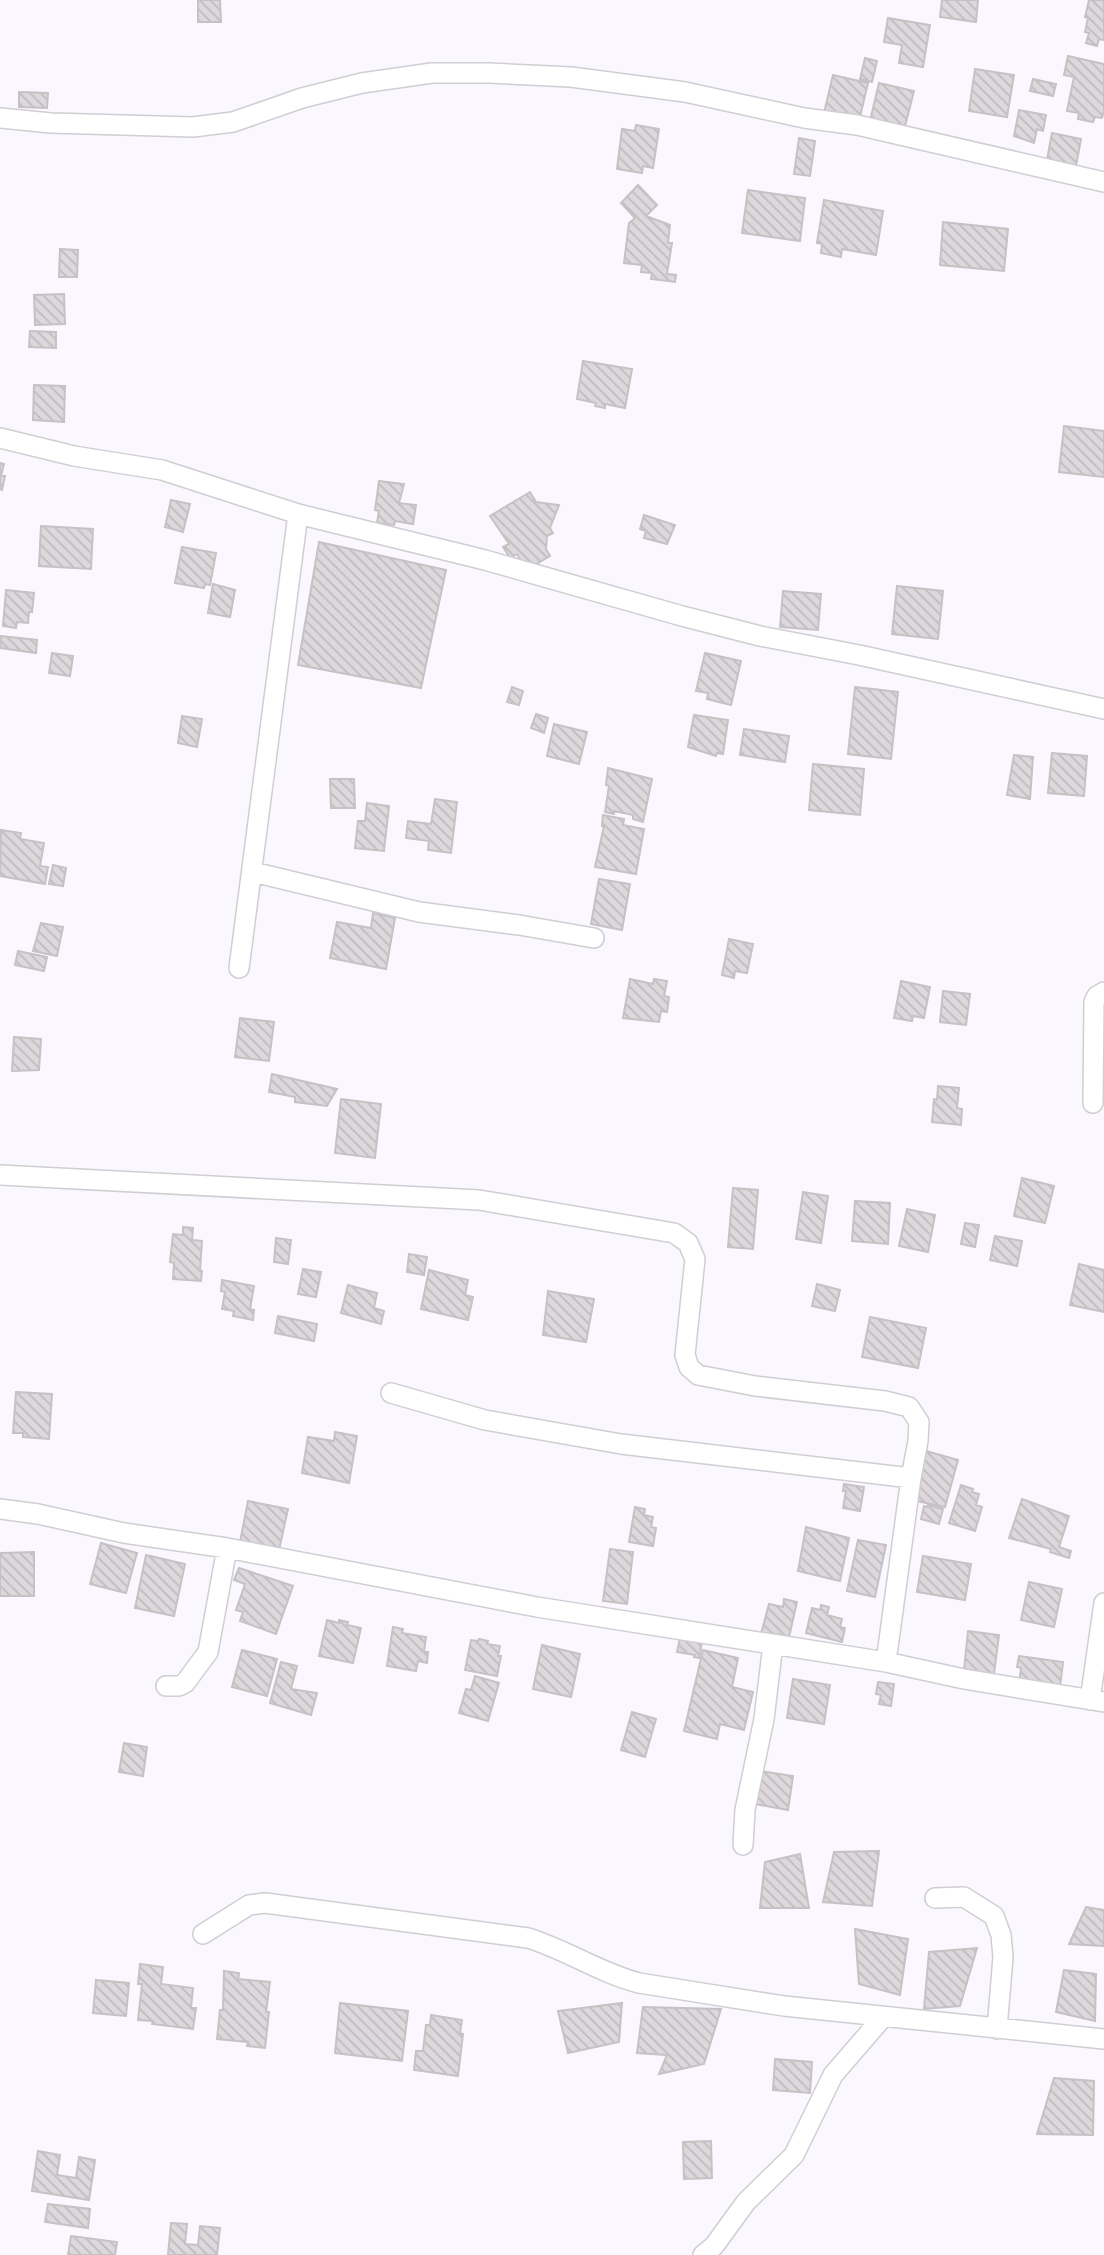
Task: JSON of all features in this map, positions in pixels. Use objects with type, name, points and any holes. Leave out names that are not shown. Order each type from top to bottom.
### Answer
[{"type":"street","points":[[0,118],[51,123],[193,127],[233,122],[302,98],[362,83],[432,73],[571,77],[685,92],[804,118],[857,125],[1104,182]]},
{"type":"street","points":[[0,438],[74,456],[162,470],[298,514],[485,560],[682,617],[1104,709]]},
{"type":"street","points":[[239,968],[298,514]]},
{"type":"street","points":[[253,872],[419,912],[594,938]]},
{"type":"street","points":[[1093,1103],[1094,1002],[1097,996],[1104,992]]},
{"type":"street","points":[[0,1175],[479,1200],[674,1233],[688,1242],[695,1259],[685,1355],[689,1367],[698,1374],[755,1386],[885,1401],[909,1407],[919,1422],[886,1662]]},
{"type":"street","points":[[391,1393],[485,1420],[621,1444],[911,1478]]},
{"type":"street","points":[[0,1509],[38,1514],[124,1534],[227,1549],[537,1607],[886,1662],[964,1679],[1097,1701],[1104,1603]]},
{"type":"street","points":[[166,1686],[185,1683],[208,1652],[227,1549]]},
{"type":"street","points":[[743,1845],[745,1810],[764,1719],[773,1644]]},
{"type":"street","points":[[935,1898],[964,1897],[994,1916],[1001,1935],[1003,1957],[997,2029]]},
{"type":"street","points":[[203,1934],[249,1905],[278,1905],[528,1938],[569,1952],[620,1978],[639,1983],[784,2006],[1104,2039]]},
{"type":"street","points":[[703,2255],[714,2246],[746,2202],[794,2155],[833,2075],[883,2017]]},
{"type":"building","points":[[198,0],[220,0],[221,22],[198,22]]},
{"type":"building","points":[[942,0],[978,0],[976,22],[940,17]]},
{"type":"building","points":[[1089,0],[1104,0],[1104,40],[1099,39],[1097,46],[1086,43],[1089,33],[1085,32],[1088,18],[1085,17]]},
{"type":"building","points":[[888,18],[930,25],[923,67],[899,63],[902,45],[884,42]]},
{"type":"building","points":[[1068,56],[1104,64],[1102,118],[1095,117],[1093,122],[1078,119],[1079,113],[1067,111],[1074,77],[1064,75]]},
{"type":"building","points":[[865,58],[877,61],[872,82],[860,79]]},
{"type":"building","points":[[975,69],[1014,75],[1007,117],[969,111]]},
{"type":"building","points":[[833,75],[868,83],[859,121],[824,113]]},
{"type":"building","points":[[1033,79],[1056,84],[1053,96],[1030,91]]},
{"type":"building","points":[[879,83],[914,91],[904,130],[870,121]]},
{"type":"building","points":[[19,92],[48,93],[47,108],[19,107]]},
{"type":"building","points":[[1019,110],[1046,115],[1043,131],[1037,129],[1034,143],[1014,136]]},
{"type":"building","points":[[636,125],[659,129],[653,168],[643,166],[642,173],[617,169],[622,129],[635,131]]},
{"type":"building","points":[[1052,133],[1081,139],[1075,171],[1046,165]]},
{"type":"building","points":[[799,138],[815,141],[810,176],[794,174]]},
{"type":"building","points":[[638,185],[657,205],[646,216],[670,225],[668,243],[672,243],[667,274],[676,275],[675,282],[651,279],[652,273],[641,272],[642,265],[624,263],[629,223],[635,218],[621,203]]},
{"type":"building","points":[[748,190],[805,198],[800,241],[742,233]]},
{"type":"building","points":[[824,200],[883,211],[876,255],[842,249],[841,257],[821,253],[822,244],[817,243]]},
{"type":"building","points":[[943,222],[1008,229],[1004,271],[940,265]]},
{"type":"building","points":[[60,249],[78,250],[77,277],[59,277]]},
{"type":"building","points":[[64,294],[65,324],[35,325],[34,295]]},
{"type":"building","points":[[30,331],[56,332],[56,348],[29,347]]},
{"type":"building","points":[[583,361],[632,369],[625,408],[605,404],[605,408],[577,399]]},
{"type":"building","points":[[34,385],[65,386],[64,422],[33,420]]},
{"type":"building","points":[[1064,426],[1104,431],[1104,477],[1059,472]]},
{"type":"building","points":[[0,463],[4,464],[1,476],[5,476],[2,490],[0,489]]},
{"type":"building","points":[[379,481],[404,484],[399,503],[416,505],[413,524],[395,521],[394,525],[377,523],[379,511],[375,510]]},
{"type":"building","points":[[530,492],[536,502],[559,505],[550,528],[553,533],[547,536],[546,549],[550,556],[526,570],[517,554],[510,558],[503,547],[509,544],[490,516]]},
{"type":"building","points":[[171,500],[190,504],[183,532],[165,527]]},
{"type":"building","points":[[644,515],[675,525],[667,544],[644,538],[646,531],[640,529]]},
{"type":"building","points":[[41,526],[93,529],[91,569],[39,566]]},
{"type":"building","points":[[319,542],[446,570],[421,688],[298,665]]},
{"type":"building","points":[[182,547],[216,553],[210,585],[205,584],[204,588],[175,583]]},
{"type":"building","points":[[213,584],[235,590],[230,617],[208,613]]},
{"type":"building","points":[[897,586],[943,591],[938,639],[892,634]]},
{"type":"building","points":[[6,590],[34,593],[28,623],[17,622],[16,628],[3,626]]},
{"type":"building","points":[[783,591],[821,594],[818,630],[780,627]]},
{"type":"building","points":[[1,636],[37,640],[36,653],[0,648]]},
{"type":"building","points":[[52,653],[73,656],[70,676],[49,673]]},
{"type":"building","points":[[705,653],[741,661],[731,705],[707,699],[708,693],[696,691]]},
{"type":"building","points":[[512,687],[523,691],[519,705],[507,702]]},
{"type":"building","points":[[855,687],[898,692],[891,759],[848,754]]},
{"type":"building","points":[[536,714],[548,718],[544,733],[531,728]]},
{"type":"building","points":[[694,715],[728,720],[723,754],[717,753],[716,756],[688,747]]},
{"type":"building","points":[[182,716],[202,719],[197,747],[178,743]]},
{"type":"building","points":[[554,724],[587,732],[579,764],[547,756]]},
{"type":"building","points":[[744,729],[789,736],[785,762],[740,755]]},
{"type":"building","points":[[1052,753],[1087,756],[1084,796],[1048,793]]},
{"type":"building","points":[[1014,755],[1033,757],[1030,799],[1007,795]]},
{"type":"building","points":[[813,764],[864,769],[860,815],[809,810]]},
{"type":"building","points":[[608,768],[652,779],[643,822],[633,819],[633,815],[605,812],[609,786],[606,785]]},
{"type":"building","points":[[330,779],[354,779],[355,808],[331,808]]},
{"type":"building","points":[[435,799],[457,802],[451,853],[428,850],[429,841],[406,838],[408,821],[431,824]]},
{"type":"building","points":[[367,803],[389,806],[384,851],[355,848],[358,821],[365,821]]},
{"type":"building","points":[[603,815],[624,819],[623,825],[644,829],[636,874],[595,867],[604,826]]},
{"type":"building","points":[[1,830],[21,833],[20,839],[44,843],[40,866],[48,867],[45,884],[0,876]]},
{"type":"building","points":[[53,865],[66,868],[63,886],[49,884]]},
{"type":"building","points":[[599,879],[630,884],[622,930],[591,924]]},
{"type":"building","points":[[373,913],[395,918],[386,969],[330,958],[337,922],[371,928]]},
{"type":"building","points":[[41,923],[63,927],[57,956],[33,951]]},
{"type":"building","points":[[729,939],[753,944],[747,973],[735,971],[734,978],[722,975]]},
{"type":"building","points":[[18,951],[47,957],[44,971],[15,965]]},
{"type":"building","points":[[630,979],[653,984],[654,979],[667,981],[664,996],[669,997],[667,1012],[661,1011],[659,1022],[623,1018]]},
{"type":"building","points":[[901,981],[930,987],[924,1018],[913,1016],[912,1021],[894,1018]]},
{"type":"building","points":[[943,991],[970,994],[966,1025],[940,1022]]},
{"type":"building","points":[[240,1018],[274,1022],[269,1061],[235,1057]]},
{"type":"building","points":[[14,1037],[41,1039],[39,1070],[12,1071]]},
{"type":"building","points":[[272,1074],[337,1089],[327,1106],[295,1102],[295,1097],[269,1092]]},
{"type":"building","points":[[938,1086],[959,1088],[957,1108],[962,1109],[961,1125],[932,1122]]},
{"type":"building","points":[[341,1099],[381,1104],[375,1158],[335,1153]]},
{"type":"building","points":[[1022,1178],[1054,1186],[1045,1223],[1014,1216]]},
{"type":"building","points":[[733,1188],[758,1190],[753,1249],[728,1247]]},
{"type":"building","points":[[803,1192],[828,1196],[821,1243],[796,1239]]},
{"type":"building","points":[[855,1201],[890,1203],[888,1244],[852,1241]]},
{"type":"building","points":[[907,1209],[935,1215],[928,1252],[899,1246]]},
{"type":"building","points":[[965,1223],[979,1225],[975,1247],[961,1244]]},
{"type":"building","points":[[183,1227],[193,1228],[192,1240],[202,1241],[201,1281],[173,1279],[174,1263],[170,1262],[173,1234],[183,1235]]},
{"type":"building","points":[[995,1236],[1022,1241],[1017,1266],[990,1260]]},
{"type":"building","points":[[276,1238],[291,1240],[288,1264],[274,1262]]},
{"type":"building","points":[[409,1254],[427,1257],[424,1275],[407,1272]]},
{"type":"building","points":[[1079,1264],[1104,1270],[1104,1312],[1070,1305]]},
{"type":"building","points":[[303,1269],[321,1272],[316,1297],[298,1294]]},
{"type":"building","points":[[429,1270],[468,1280],[465,1295],[473,1297],[468,1320],[421,1309]]},
{"type":"building","points":[[222,1280],[254,1286],[250,1309],[254,1310],[253,1320],[233,1316],[234,1311],[222,1309],[225,1292],[221,1291]]},
{"type":"building","points":[[817,1284],[840,1290],[835,1311],[812,1306]]},
{"type":"building","points":[[348,1285],[377,1293],[374,1308],[384,1311],[381,1324],[341,1313]]},
{"type":"building","points":[[548,1291],[594,1299],[586,1342],[543,1335]]},
{"type":"building","points":[[278,1316],[317,1324],[314,1341],[275,1333]]},
{"type":"building","points":[[870,1317],[926,1328],[918,1368],[862,1357]]},
{"type":"building","points":[[16,1392],[52,1394],[49,1439],[23,1437],[23,1433],[13,1433]]},
{"type":"building","points":[[335,1432],[357,1436],[349,1483],[302,1473],[308,1437],[334,1441]]},
{"type":"building","points":[[926,1451],[958,1460],[945,1507],[912,1500]]},
{"type":"building","points":[[844,1484],[864,1487],[860,1511],[843,1508],[846,1491],[843,1491]]},
{"type":"building","points":[[961,1485],[979,1494],[976,1505],[982,1507],[975,1531],[949,1523]]},
{"type":"building","points":[[1022,1499],[1069,1516],[1059,1547],[1071,1551],[1069,1558],[1050,1552],[1051,1549],[1009,1538]]},
{"type":"building","points":[[248,1501],[288,1509],[279,1550],[240,1542]]},
{"type":"building","points":[[924,1506],[943,1509],[939,1524],[921,1519]]},
{"type":"building","points":[[635,1507],[645,1509],[644,1515],[653,1517],[651,1527],[656,1528],[653,1546],[629,1542]]},
{"type":"building","points":[[806,1527],[849,1538],[840,1581],[798,1571]]},
{"type":"building","points":[[858,1540],[886,1545],[875,1597],[847,1591]]},
{"type":"building","points":[[101,1543],[137,1553],[126,1593],[90,1584]]},
{"type":"building","points":[[610,1549],[633,1552],[627,1604],[603,1601]]},
{"type":"building","points":[[34,1552],[34,1596],[0,1596],[0,1553]]},
{"type":"building","points":[[146,1555],[185,1564],[174,1616],[135,1608]]},
{"type":"building","points":[[923,1556],[971,1564],[965,1600],[917,1592]]},
{"type":"building","points":[[239,1568],[293,1586],[276,1634],[240,1621],[243,1612],[236,1610],[245,1584],[234,1580]]},
{"type":"building","points":[[1029,1582],[1062,1589],[1054,1627],[1021,1620]]},
{"type":"building","points":[[784,1599],[797,1602],[789,1637],[778,1634],[777,1638],[761,1634],[769,1604],[783,1607]]},
{"type":"building","points":[[821,1605],[829,1607],[827,1615],[842,1619],[840,1627],[845,1628],[842,1642],[806,1633],[812,1608],[820,1610]]},
{"type":"building","points":[[327,1620],[348,1622],[347,1625],[361,1628],[353,1663],[319,1656]]},
{"type":"building","points":[[393,1627],[403,1629],[402,1633],[426,1637],[424,1652],[428,1652],[427,1663],[418,1661],[416,1671],[387,1666]]},
{"type":"building","points":[[968,1631],[999,1635],[994,1674],[964,1670]]},
{"type":"building","points":[[680,1638],[702,1642],[699,1658],[677,1652]]},
{"type":"building","points":[[471,1640],[488,1641],[487,1644],[500,1646],[497,1676],[465,1670]]},
{"type":"building","points":[[542,1645],[580,1654],[571,1697],[533,1689]]},
{"type":"building","points":[[242,1650],[277,1659],[267,1696],[232,1687]]},
{"type":"building","points":[[703,1650],[738,1658],[732,1687],[753,1692],[744,1730],[720,1724],[717,1739],[684,1731]]},
{"type":"building","points":[[1019,1656],[1063,1662],[1060,1687],[1019,1685]]},
{"type":"building","points":[[281,1662],[297,1666],[291,1689],[317,1693],[311,1715],[270,1703]]},
{"type":"building","points":[[475,1676],[499,1683],[488,1721],[459,1713],[466,1689],[471,1690]]},
{"type":"building","points":[[793,1679],[830,1685],[824,1724],[787,1718]]},
{"type":"building","points":[[878,1682],[894,1684],[891,1706],[879,1704],[881,1695],[876,1694]]},
{"type":"building","points":[[632,1712],[656,1719],[645,1757],[621,1750]]},
{"type":"building","points":[[124,1743],[147,1747],[143,1776],[119,1772]]},
{"type":"building","points":[[760,1771],[793,1776],[788,1810],[755,1804]]},
{"type":"building","points":[[879,1851],[872,1906],[823,1902],[834,1852]]},
{"type":"building","points":[[800,1854],[809,1908],[760,1908],[765,1862]]},
{"type":"building","points":[[1086,1907],[1104,1910],[1104,1946],[1069,1944]]},
{"type":"building","points":[[855,1929],[908,1939],[900,1995],[859,1984]]},
{"type":"building","points":[[977,1948],[960,2006],[924,2009],[929,1952]]},
{"type":"building","points":[[140,1964],[163,1967],[161,1984],[193,1988],[191,2008],[196,2008],[193,2029],[138,2020],[142,1984],[138,1984]]},
{"type":"building","points":[[1064,1970],[1096,1974],[1095,2021],[1056,2012]]},
{"type":"building","points":[[224,1971],[239,1973],[238,1979],[270,1982],[265,2048],[247,2046],[248,2042],[217,2039],[220,2010],[223,2010]]},
{"type":"building","points":[[96,1980],[129,1983],[126,2016],[93,2013]]},
{"type":"building","points":[[340,2003],[408,2011],[402,2061],[335,2053]]},
{"type":"building","points":[[622,2003],[619,2042],[568,2053],[558,2011]]},
{"type":"building","points":[[643,2007],[721,2009],[704,2064],[659,2074],[667,2055],[637,2053]]},
{"type":"building","points":[[431,2015],[462,2020],[458,2076],[414,2070],[416,2051],[423,2051],[426,2025],[430,2025]]},
{"type":"building","points":[[775,2059],[812,2062],[810,2093],[773,2090]]},
{"type":"building","points":[[1054,2078],[1094,2081],[1093,2135],[1037,2134]]},
{"type":"building","points":[[711,2141],[712,2178],[684,2179],[683,2142]]},
{"type":"building","points":[[38,2151],[60,2155],[57,2175],[76,2178],[79,2157],[95,2160],[89,2200],[32,2191]]},
{"type":"building","points":[[48,2204],[90,2209],[88,2228],[45,2222]]},
{"type":"building","points":[[171,2223],[187,2224],[185,2244],[198,2245],[200,2226],[220,2228],[217,2255],[168,2255]]},
{"type":"building","points":[[71,2236],[117,2242],[115,2255],[68,2255]]}]
